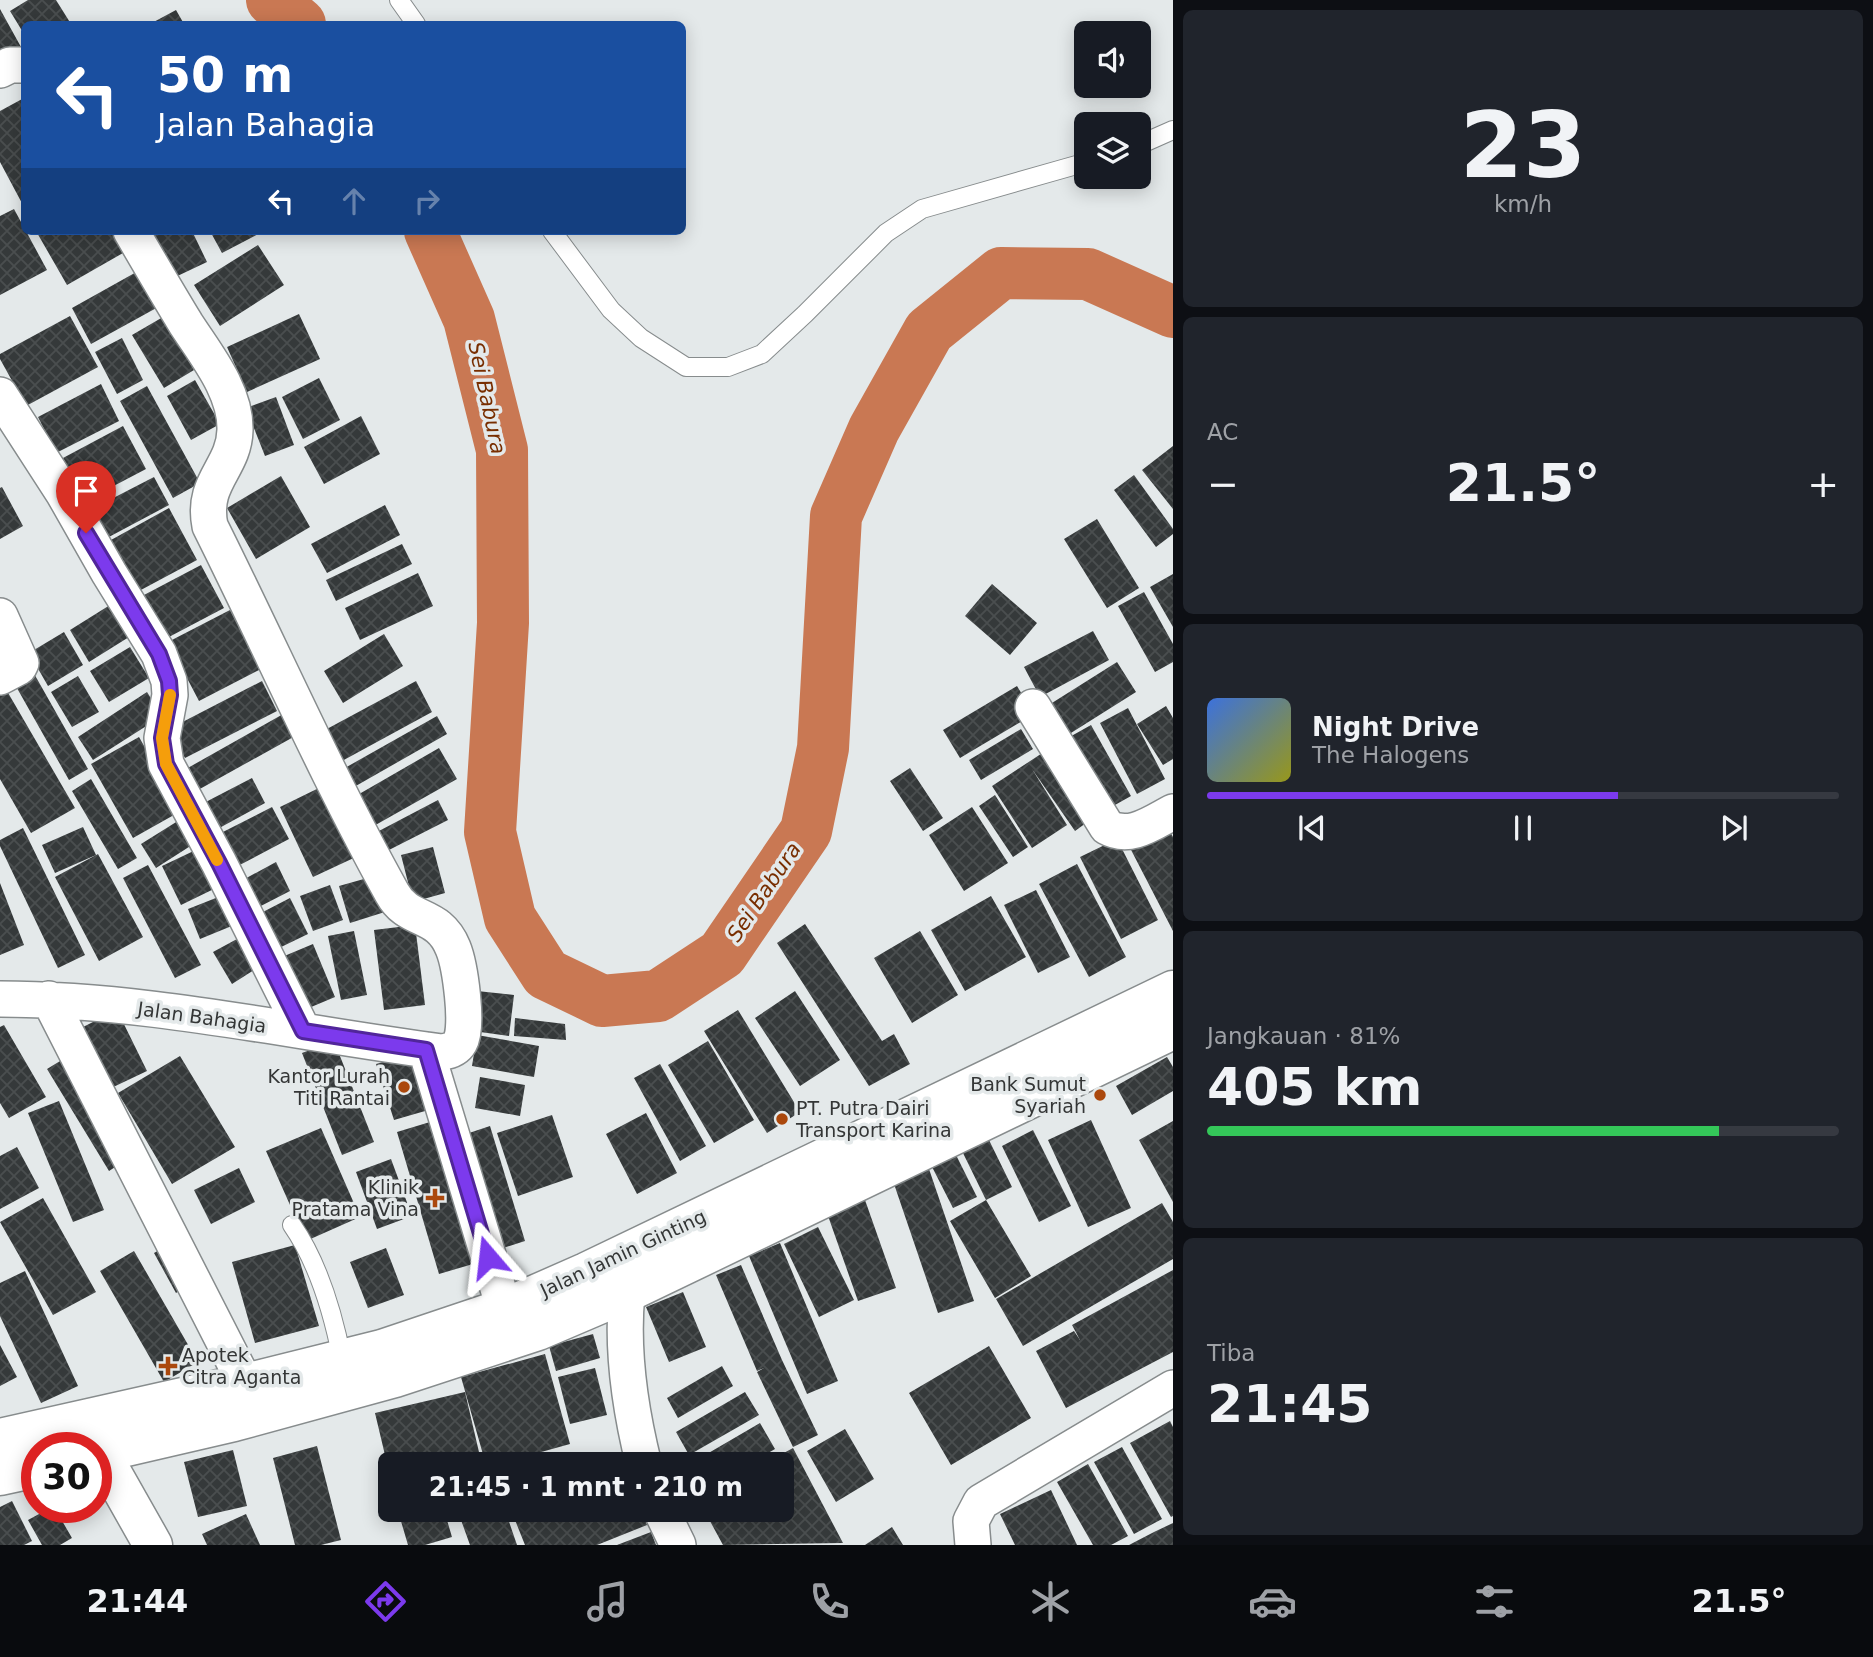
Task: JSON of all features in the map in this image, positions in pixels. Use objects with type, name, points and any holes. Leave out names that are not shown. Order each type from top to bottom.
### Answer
[{"type":"main road","name":"Jalan Jamin Ginting","points":[[112,1435],[245,1383],[382,1349],[504,1308],[598,1266],[1173,990]]},
{"type":"main road","name":"Jalan Jamin Ginting","points":[[112,1439],[234,1422],[395,1378],[538,1331],[627,1293],[1173,1030]]},
{"type":"main road","name":"Jalan Jamin Ginting","points":[[0,1437],[21,1438]]},
{"type":"main road","points":[[0,1476],[21,1471]]},
{"type":"main road","points":[[112,1473],[153,1545]]},
{"type":"street","points":[[0,70],[10,65],[21,65]]},
{"type":"street","name":"Jalan Bahagia","points":[[0,999],[49,999],[156,1009],[442,1052],[453,1049],[461,1041],[463,1034],[453,949],[444,932],[433,921],[408,912],[394,896],[339,791],[210,526],[208,498],[233,445],[234,416],[221,379],[133,235]]},
{"type":"street","points":[[0,395],[64,494],[159,654],[169,681],[170,695],[162,738],[166,764],[303,1031]]},
{"type":"street","points":[[0,616],[21,665],[0,677]]},
{"type":"street","points":[[1033,707],[1107,827],[1125,833],[1138,830],[1173,812]]},
{"type":"street","points":[[49,999],[245,1383]]},
{"type":"street","points":[[426,1050],[504,1308]]},
{"type":"street","points":[[627,1293],[625,1317],[630,1398],[641,1452]]},
{"type":"street","points":[[973,1545],[971,1521],[981,1502],[1173,1388]]},
{"type":"street","points":[[667,1522],[678,1545]]},
{"type":"lane","points":[[398,0],[414,21]]},
{"type":"lane","points":[[1151,140],[1173,130]]},
{"type":"lane","points":[[555,235],[611,310],[641,338],[686,367],[728,367],[762,354],[886,233],[922,209],[1074,166]]},
{"type":"lane","points":[[292,1225],[307,1247],[336,1329],[342,1359]]},
{"type":"building","points":[[28,0],[56,0],[69,21],[21,21],[21,29],[10,11]]},
{"type":"building","points":[[0,9],[21,47],[0,59]]},
{"type":"building","points":[[176,10],[182,21],[156,21]]},
{"type":"building","points":[[21,100],[21,201],[0,162],[0,111]]},
{"type":"building","points":[[14,209],[21,222],[21,235],[28,235],[47,270],[0,295],[0,216]]},
{"type":"building","points":[[38,235],[121,235],[130,249],[67,285]]},
{"type":"building","points":[[149,235],[194,235],[207,262],[169,280]]},
{"type":"building","points":[[212,235],[256,235],[222,253]]},
{"type":"building","points":[[258,245],[284,285],[220,326],[194,285]]},
{"type":"building","points":[[140,270],[160,306],[91,344],[72,308]]},
{"type":"building","points":[[299,314],[320,359],[247,392],[227,347]]},
{"type":"building","points":[[70,316],[98,367],[26,406],[0,359],[0,354]]},
{"type":"building","points":[[163,317],[194,370],[164,388],[132,335]]},
{"type":"building","points":[[122,338],[143,380],[117,394],[95,352]]},
{"type":"building","points":[[319,378],[340,420],[303,439],[282,397]]},
{"type":"building","points":[[195,380],[220,424],[191,440],[167,396]]},
{"type":"building","points":[[101,384],[119,421],[56,453],[38,417]]},
{"type":"building","points":[[147,386],[200,483],[173,498],[120,401]]},
{"type":"building","points":[[276,397],[294,445],[265,456],[246,408]]},
{"type":"building","points":[[361,416],[380,454],[324,484],[304,447]]},
{"type":"building","points":[[123,426],[146,469],[85,501],[63,458]]},
{"type":"building","points":[[1173,446],[1173,509],[1142,470]]},
{"type":"building","points":[[1134,475],[1173,529],[1173,534],[1156,547],[1114,490]]},
{"type":"building","points":[[281,476],[310,527],[256,559],[227,508]]},
{"type":"building","points":[[154,477],[169,505],[107,538],[92,509]]},
{"type":"building","points":[[2,487],[23,526],[0,539],[0,488]]},
{"type":"building","points":[[385,505],[400,535],[327,573],[311,544]]},
{"type":"building","points":[[169,508],[197,560],[139,591],[111,540]]},
{"type":"building","points":[[1097,519],[1139,588],[1107,608],[1064,539]]},
{"type":"building","points":[[402,544],[412,564],[336,601],[326,580]]},
{"type":"building","points":[[201,565],[224,608],[167,638],[144,595]]},
{"type":"building","points":[[418,573],[433,606],[360,640],[345,608]]},
{"type":"building","points":[[1173,574],[1173,627],[1150,587]]},
{"type":"building","points":[[992,584],[1037,623],[1010,655],[965,616]]},
{"type":"building","points":[[1144,592],[1173,644],[1173,662],[1155,672],[1118,606]]},
{"type":"building","points":[[118,600],[137,632],[89,662],[70,630]]},
{"type":"building","points":[[230,610],[261,669],[199,701],[168,642]]},
{"type":"building","points":[[1093,631],[1109,660],[1040,697],[1024,667]]},
{"type":"building","points":[[64,632],[83,665],[48,686],[29,653]]},
{"type":"building","points":[[384,634],[403,666],[343,703],[324,671]]},
{"type":"building","points":[[130,647],[149,678],[109,702],[90,671]]},
{"type":"building","points":[[1117,662],[1136,692],[1063,738],[1044,708]]},
{"type":"building","points":[[28,663],[88,769],[69,780],[9,674]]},
{"type":"building","points":[[78,676],[99,712],[72,727],[51,692]]},
{"type":"building","points":[[0,679],[75,808],[31,833],[0,779]]},
{"type":"building","points":[[262,681],[277,711],[185,758],[169,729]]},
{"type":"building","points":[[416,681],[432,712],[342,761],[325,730]]},
{"type":"building","points":[[1017,686],[1034,714],[960,758],[943,730]]},
{"type":"building","points":[[147,692],[162,716],[93,760],[78,737]]},
{"type":"building","points":[[1166,706],[1173,718],[1173,759],[1163,765],[1137,724]]},
{"type":"building","points":[[1128,708],[1165,779],[1137,794],[1100,723]]},
{"type":"building","points":[[285,713],[297,735],[198,790],[186,769]]},
{"type":"building","points":[[437,716],[447,734],[347,791],[336,773]]},
{"type":"building","points":[[1091,725],[1131,796],[1106,810],[1066,739]]},
{"type":"building","points":[[1021,729],[1033,749],[981,780],[969,760]]},
{"type":"building","points":[[139,737],[181,811],[133,838],[91,764]]},
{"type":"building","points":[[439,748],[457,779],[372,827],[354,797]]},
{"type":"building","points":[[1050,748],[1097,815],[1075,831],[1032,769],[1067,825],[1032,848],[992,786]]},
{"type":"building","points":[[910,768],[943,818],[923,831],[890,781]]},
{"type":"building","points":[[252,778],[265,803],[212,832],[198,806]]},
{"type":"building","points":[[91,779],[137,858],[118,869],[72,791]]},
{"type":"building","points":[[325,785],[358,856],[313,877],[280,807]]},
{"type":"building","points":[[995,795],[1028,847],[1013,857],[979,806]]},
{"type":"building","points":[[438,800],[448,820],[387,851],[377,832]]},
{"type":"building","points":[[272,807],[289,839],[234,868],[217,835]]},
{"type":"building","points":[[972,807],[1008,863],[964,891],[929,835]]},
{"type":"building","points":[[189,814],[203,838],[156,868],[141,844]]},
{"type":"building","points":[[1167,826],[1173,837],[1173,931],[1129,846]]},
{"type":"building","points":[[83,827],[96,855],[55,873],[42,845]]},
{"type":"building","points":[[23,828],[85,955],[58,968],[0,846],[0,840]]},
{"type":"building","points":[[1117,839],[1158,920],[1121,939],[1080,857]]},
{"type":"building","points":[[202,847],[220,886],[181,905],[162,866]]},
{"type":"building","points":[[433,847],[445,893],[413,902],[401,855]]},
{"type":"building","points":[[98,854],[143,937],[99,961],[55,877]]},
{"type":"building","points":[[276,862],[290,891],[255,909],[241,881]]},
{"type":"building","points":[[1077,864],[1126,957],[1089,977],[1039,884]]},
{"type":"building","points":[[148,865],[201,965],[175,978],[123,878]]},
{"type":"building","points":[[378,875],[388,911],[350,923],[339,886]]},
{"type":"building","points":[[0,883],[24,945],[0,955]]},
{"type":"building","points":[[330,885],[343,920],[313,931],[300,896]]},
{"type":"building","points":[[1036,890],[1070,957],[1038,973],[1004,905]]},
{"type":"building","points":[[226,894],[239,923],[200,939],[188,909]]},
{"type":"building","points":[[991,896],[1026,957],[965,991],[931,930]]},
{"type":"building","points":[[290,898],[308,934],[277,949],[259,914]]},
{"type":"building","points":[[805,924],[882,1041],[894,1034],[910,1064],[869,1086],[777,943]]},
{"type":"building","points":[[415,925],[425,1005],[384,1010],[374,930]]},
{"type":"building","points":[[354,931],[367,995],[341,1000],[328,936]]},
{"type":"building","points":[[920,931],[958,995],[912,1023],[874,958]]},
{"type":"building","points":[[237,939],[254,970],[232,984],[213,952]]},
{"type":"building","points":[[313,944],[335,997],[304,1010],[282,957]]},
{"type":"building","points":[[477,991],[514,995],[509,1036],[473,1031]]},
{"type":"building","points":[[795,991],[840,1060],[800,1086],[755,1018]]},
{"type":"building","points":[[117,1010],[147,1071],[107,1090],[77,1030]]},
{"type":"building","points":[[738,1010],[800,1112],[767,1133],[704,1031]]},
{"type":"building","points":[[515,1018],[565,1024],[566,1040],[514,1036]]},
{"type":"building","points":[[4,1025],[46,1097],[9,1118],[0,1103],[0,1027]]},
{"type":"building","points":[[477,1035],[539,1046],[534,1077],[472,1066]]},
{"type":"building","points":[[334,1041],[374,1142],[342,1155],[302,1053]]},
{"type":"building","points":[[708,1041],[754,1120],[714,1143],[668,1065]]},
{"type":"building","name":"Kantor Lurah Titi Rantai","points":[[414,1053],[432,1109],[394,1120],[376,1064]]},
{"type":"building","points":[[180,1056],[235,1147],[172,1184],[118,1093]]},
{"type":"building","points":[[1167,1057],[1173,1067],[1173,1091],[1132,1115],[1116,1086]]},
{"type":"building","points":[[65,1058],[126,1160],[109,1171],[47,1069]]},
{"type":"building","points":[[660,1064],[706,1146],[680,1161],[634,1078]]},
{"type":"building","points":[[480,1077],[525,1085],[520,1116],[475,1108]]},
{"type":"building","points":[[59,1101],[104,1210],[73,1222],[28,1113]]},
{"type":"building","points":[[646,1113],[677,1173],[637,1194],[606,1134]]},
{"type":"building","points":[[552,1115],[573,1177],[518,1196],[497,1133]]},
{"type":"building","points":[[1091,1120],[1131,1208],[1088,1227],[1048,1140]]},
{"type":"building","points":[[1173,1121],[1173,1202],[1139,1140]]},
{"type":"building","name":"Klinik Pratama Vina","points":[[430,1122],[473,1264],[439,1274],[397,1132]]},
{"type":"building","points":[[490,1126],[525,1241],[503,1248],[469,1133]]},
{"type":"building","points":[[321,1128],[360,1217],[306,1241],[266,1151]]},
{"type":"building","points":[[1033,1130],[1071,1206],[1039,1222],[1002,1146]]},
{"type":"building","points":[[988,1138],[1012,1187],[986,1200],[962,1151]]},
{"type":"building","points":[[17,1147],[39,1188],[0,1209],[0,1156]]},
{"type":"building","points":[[953,1149],[977,1197],[953,1208],[929,1161]]},
{"type":"building","points":[[391,1159],[412,1216],[377,1229],[356,1172]]},
{"type":"building","points":[[239,1168],[255,1202],[211,1224],[194,1190]]},
{"type":"building","points":[[929,1169],[974,1301],[938,1313],[893,1181]]},
{"type":"building","points":[[43,1198],[96,1292],[53,1315],[0,1222]]},
{"type":"building","points":[[865,1200],[896,1288],[858,1301],[827,1213]]},
{"type":"building","points":[[986,1200],[1031,1276],[995,1298],[950,1221]]},
{"type":"building","points":[[1162,1203],[1173,1222],[1173,1259],[1023,1346],[996,1299]]},
{"type":"building","points":[[818,1227],[854,1300],[819,1317],[784,1244]]},
{"type":"building","points":[[780,1243],[838,1381],[807,1394],[749,1256]]},
{"type":"building","points":[[168,1245],[190,1285],[176,1293],[154,1253]]},
{"type":"building","points":[[295,1245],[319,1326],[255,1343],[232,1262]]},
{"type":"building","points":[[386,1248],[404,1295],[368,1308],[350,1262]]},
{"type":"building","points":[[134,1251],[198,1362],[164,1382],[100,1271]]},
{"type":"building","points":[[741,1265],[818,1435],[793,1447],[757,1372],[764,1368],[757,1371],[716,1275]]},
{"type":"building","points":[[1173,1270],[1173,1352],[1066,1408],[1036,1351],[1074,1331],[1080,1340],[1072,1325]]},
{"type":"building","points":[[25,1271],[78,1386],[41,1403],[0,1316],[0,1283]]},
{"type":"building","points":[[683,1292],[706,1347],[669,1362],[646,1307]]},
{"type":"building","points":[[593,1334],[600,1358],[556,1371],[549,1346]]},
{"type":"building","points":[[0,1345],[17,1377],[0,1386]]},
{"type":"building","points":[[989,1346],[1031,1418],[951,1465],[909,1393]]},
{"type":"building","points":[[545,1354],[570,1444],[541,1452],[482,1452],[461,1377]]},
{"type":"building","points":[[722,1366],[733,1386],[678,1418],[667,1398]]},
{"type":"building","points":[[595,1368],[607,1415],[570,1424],[558,1377]]},
{"type":"building","points":[[465,1392],[479,1452],[384,1452],[375,1413]]},
{"type":"building","points":[[745,1392],[759,1415],[694,1452],[687,1452],[676,1432]]},
{"type":"building","points":[[1170,1421],[1173,1427],[1171,1517],[1130,1443]]},
{"type":"building","points":[[760,1423],[775,1449],[770,1452],[710,1452]]},
{"type":"building","points":[[845,1429],[874,1479],[836,1502],[807,1451]]},
{"type":"building","points":[[317,1446],[341,1540],[321,1545],[295,1545],[273,1458]]},
{"type":"building","points":[[1122,1447],[1162,1519],[1134,1534],[1094,1462]]},
{"type":"building","points":[[793,1448],[843,1543],[723,1545],[711,1522],[794,1522],[794,1452],[786,1452]]},
{"type":"building","points":[[233,1450],[247,1506],[198,1517],[184,1462]]},
{"type":"building","points":[[1088,1464],[1128,1536],[1111,1545],[1093,1545],[1057,1482]]},
{"type":"building","points":[[1051,1490],[1077,1545],[1015,1545],[1000,1514]]},
{"type":"building","points":[[12,1501],[32,1541],[24,1545],[0,1545],[0,1507]]},
{"type":"building","points":[[246,1514],[260,1545],[207,1545],[202,1534]]},
{"type":"building","points":[[401,1522],[448,1522],[452,1537],[425,1545],[408,1545]]},
{"type":"building","points":[[462,1522],[509,1522],[517,1545],[470,1545]]},
{"type":"building","points":[[516,1522],[646,1522],[647,1525],[597,1545],[525,1545]]},
{"type":"building","points":[[30,1523],[63,1523],[72,1538],[60,1545],[42,1545]]},
{"type":"building","points":[[1173,1523],[1173,1545],[1129,1545],[1154,1532]]},
{"type":"building","points":[[892,1527],[903,1545],[865,1545]]},
{"type":"building","points":[[651,1532],[656,1545],[617,1545]]},
{"type":"waterway","name":"Sei Babura","points":[[272,0],[296,21]]},
{"type":"waterway","name":"Sei Babura","points":[[432,235],[469,319],[502,450],[503,623],[490,832],[510,918],[546,974],[602,1001],[658,996],[722,954],[806,831],[823,748],[836,516],[874,429],[929,331],[1001,273],[1088,274],[1173,312]]},
{"type":"slow traffic","points":[[170,695],[169,712],[162,738],[166,764],[217,860]]},
{"type":"place","name":"Kantor Lurah Titi Rantai","points":[[404,1087]]},
{"type":"place","name":"Bank Sumut Syariah","points":[[1100,1095]]},
{"type":"place","name":"PT. Putra Dairi Transport Karina","points":[[782,1119]]},
{"type":"place","name":"Klinik Pratama Vina","points":[[435,1198]]},
{"type":"place","name":"Apotek Citra Aganta","points":[[168,1366]]},
{"type":"route","points":[[86,533],[159,654],[169,681],[169,712],[162,738],[166,764],[303,1031],[426,1050],[488,1257]]}]
